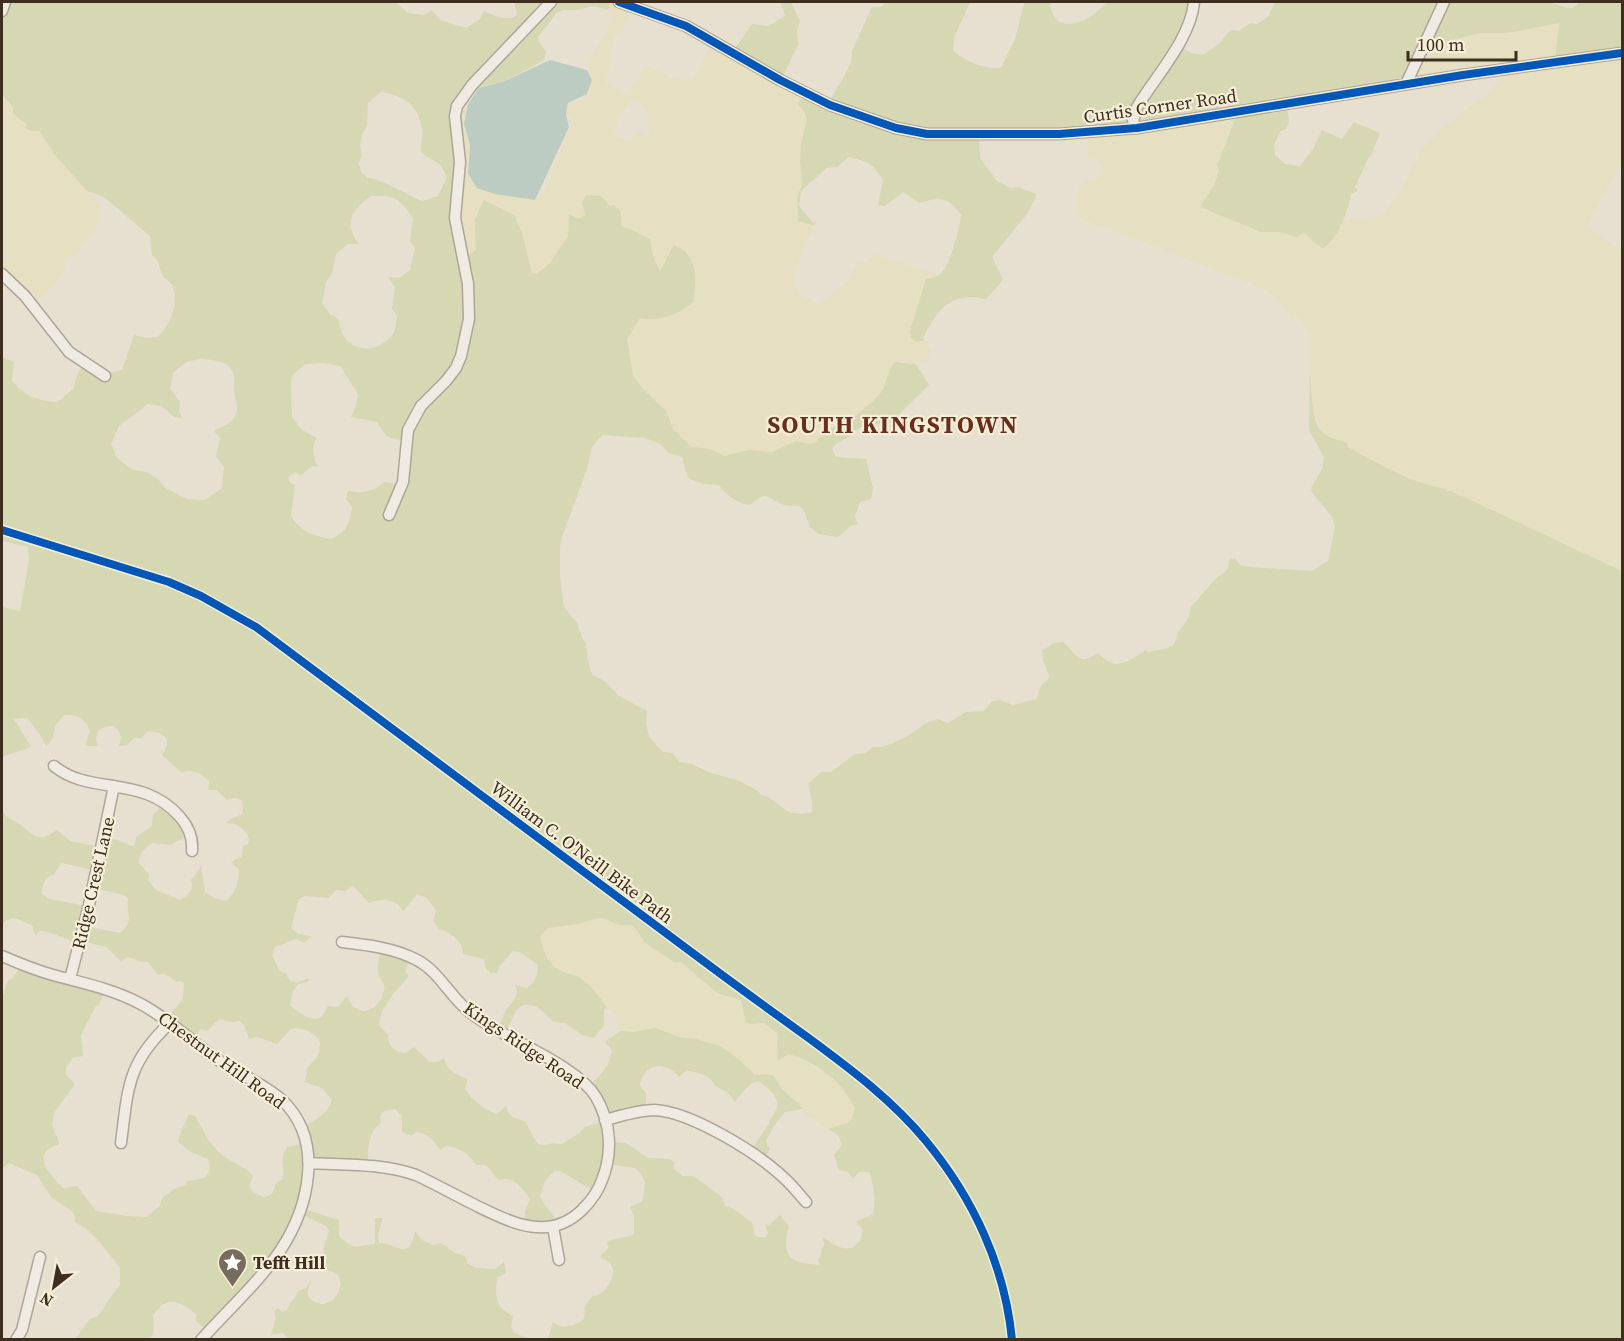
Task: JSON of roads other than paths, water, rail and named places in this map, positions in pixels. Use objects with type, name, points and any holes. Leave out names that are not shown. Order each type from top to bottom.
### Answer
[{"type":"street","points":[[2,11],[5,2]]},
{"type":"street","points":[[389,515],[405,473],[405,447],[408,430],[421,406],[456,368],[470,319],[468,284],[455,218],[460,162],[455,122],[457,106],[472,84],[551,2]]},
{"type":"street","name":"Curtis Corner Road","points":[[619,2],[633,3],[686,26],[780,80],[830,105],[896,128],[927,134],[1029,135],[1137,128],[1406,84],[1623,53]]},
{"type":"street","points":[[1137,128],[1133,121],[1137,107],[1187,28],[1194,2]]},
{"type":"street","points":[[1406,84],[1444,2]]},
{"type":"street","points":[[2,274],[25,296],[69,351],[105,376]]},
{"type":"street","points":[[54,766],[65,775],[144,792],[171,808],[189,830],[193,842],[192,851]]},
{"type":"street","name":"Ridge Crest Lane","points":[[70,979],[89,905],[114,786]]},
{"type":"street","name":"Kings Ridge Road","points":[[342,942],[376,946],[420,961],[430,968],[453,996],[478,1019],[560,1066],[582,1081],[597,1099],[609,1138],[609,1155],[603,1178],[597,1193],[576,1216],[553,1227]]},
{"type":"street","name":"Chestnut Hill Road","points":[[2,956],[39,971],[98,986],[136,1001],[170,1023],[224,1064],[283,1101],[297,1118],[303,1130],[309,1163],[304,1198],[280,1250],[201,1340]]},
{"type":"street","points":[[121,1143],[128,1090],[133,1071],[145,1050],[170,1023]]},
{"type":"street","points":[[605,1119],[654,1110],[687,1118],[710,1128],[765,1163],[783,1177],[806,1202]]},
{"type":"street","points":[[309,1163],[374,1165],[404,1170],[512,1223],[530,1227],[553,1227],[559,1260]]},
{"type":"street","points":[[16,1340],[22,1330],[40,1257]]},
{"type":"place","name":"Tefft Hill","points":[[232,1288]]},
{"type":"district","name":"SOUTH KINGSTOWN","points":[[893,424]]}]
